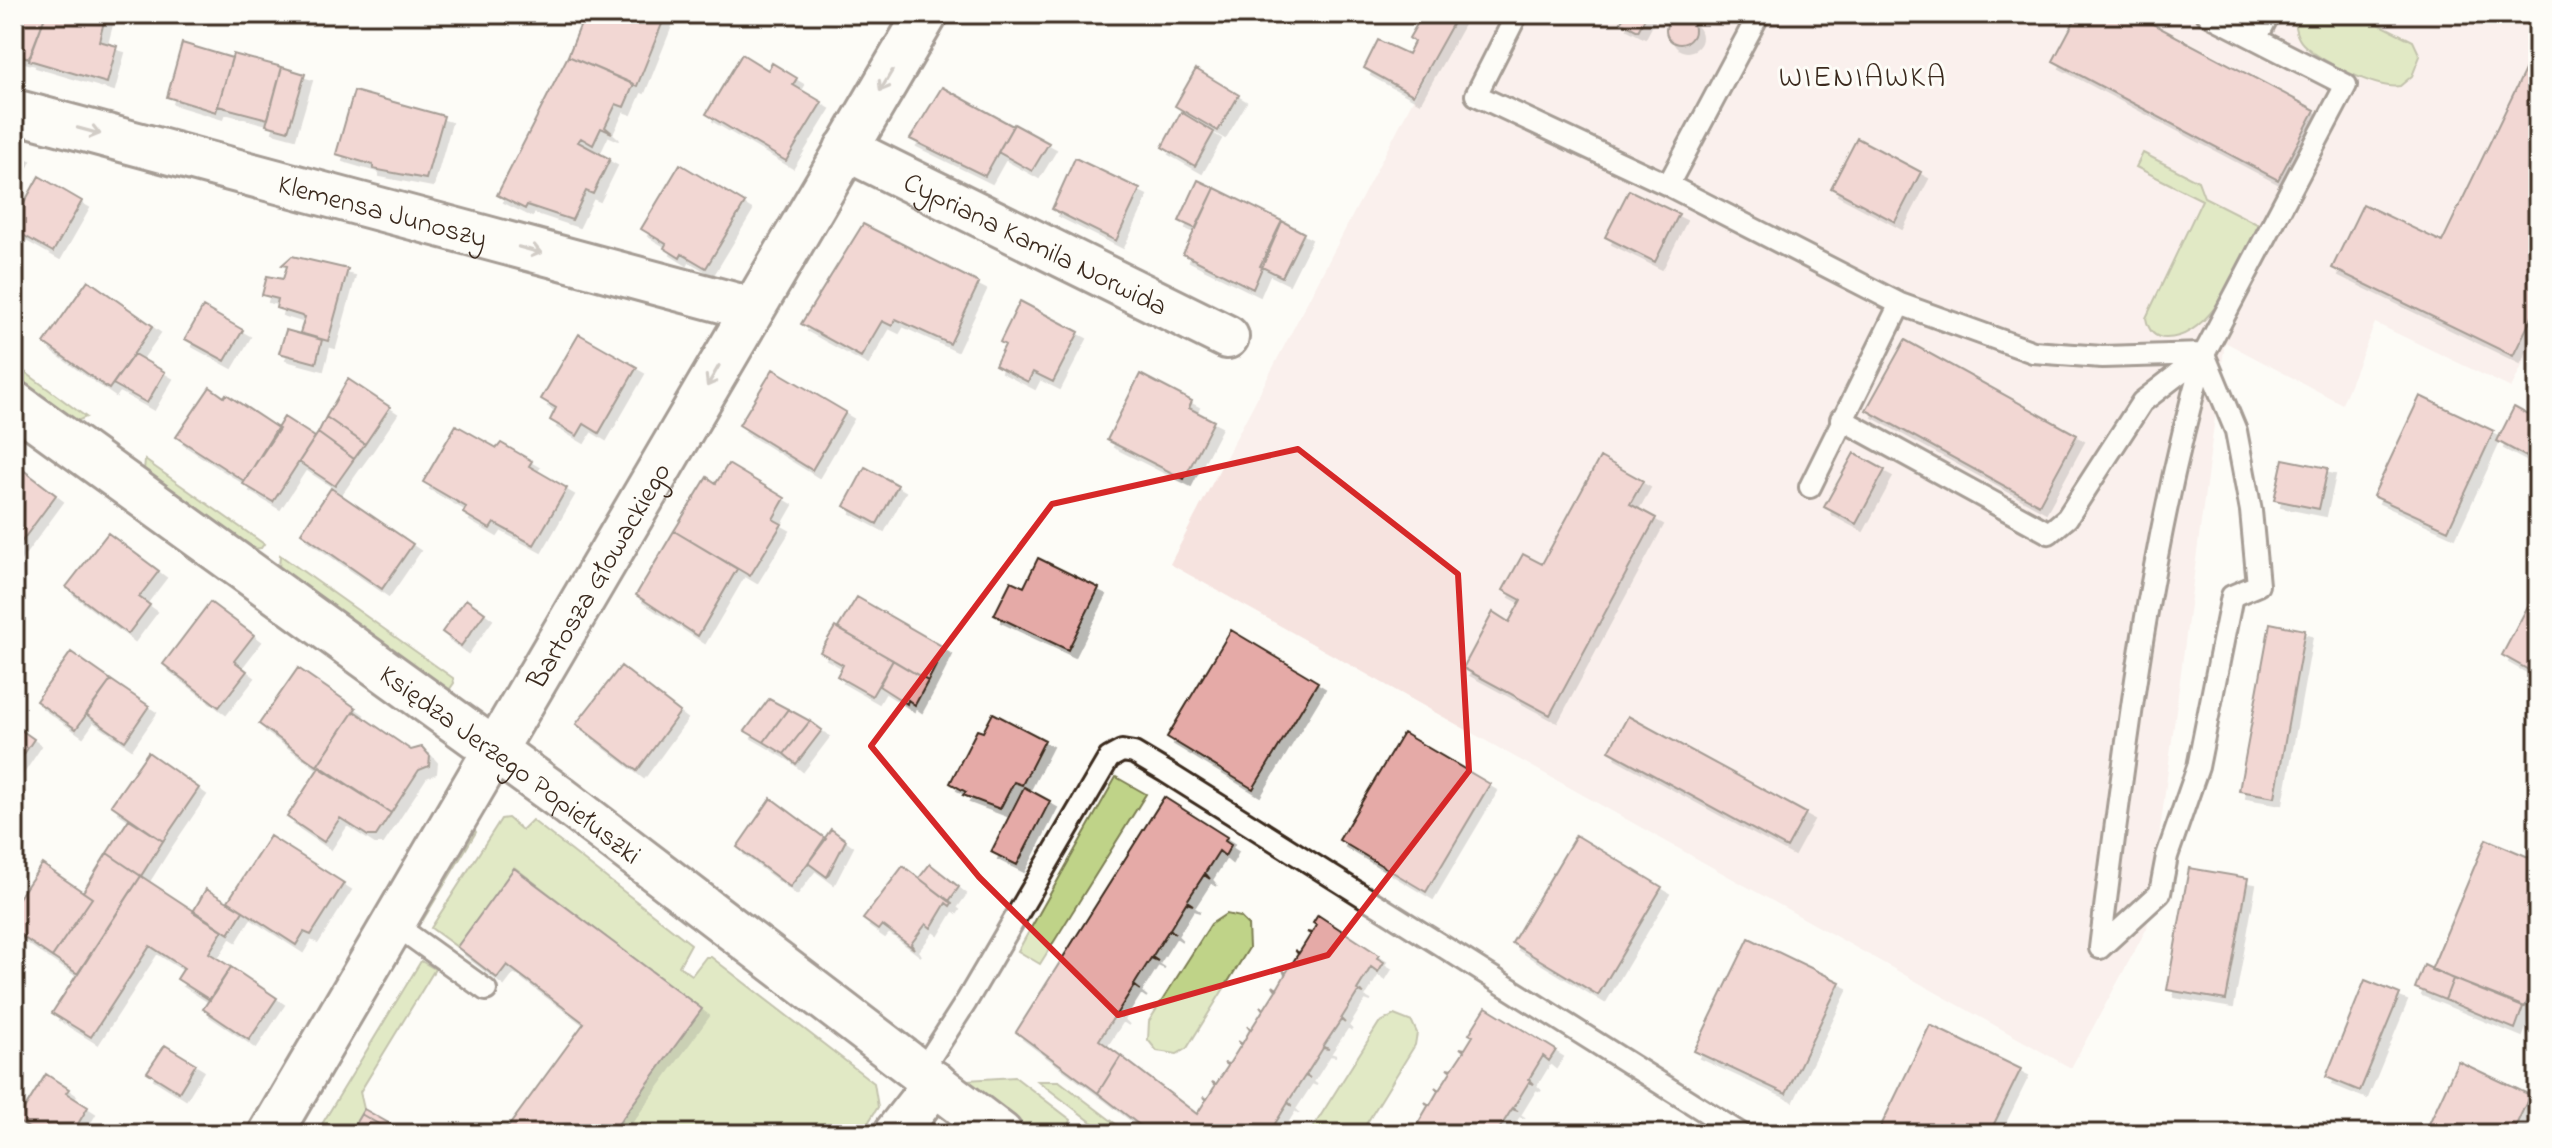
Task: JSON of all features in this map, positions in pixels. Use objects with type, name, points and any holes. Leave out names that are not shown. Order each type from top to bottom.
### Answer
[{"type":"street","name":"Bartosza Głowackiego","points":[[270,1134],[926,14]]},
{"type":"street","name":"Klemensa Junoszy","points":[[14,111],[752,309]]},
{"type":"street","name":"Cypriana Kamila Norwida","points":[[846,149],[1227,337]]},
{"type":"street","name":"Księdza Jerzego Popiełuszki","points":[[14,403],[494,751],[1001,1134]]},
{"type":"street","points":[[895,1134],[928,1077]]},
{"type":"lane","points":[[1517,14],[1476,95],[1668,185],[1900,304],[2033,352],[2102,357],[2204,354]]},
{"type":"lane","points":[[1668,185],[1759,14]]},
{"type":"lane","points":[[2204,354],[2236,431],[2251,511],[2258,585],[2232,596],[2198,767],[2167,856],[2160,893],[2100,948],[2144,631],[2184,425],[2204,354],[2346,85],[2207,14]]},
{"type":"lane","points":[[2256,39],[2269,14]]},
{"type":"lane","points":[[1810,487],[1900,304]]},
{"type":"lane","points":[[1841,419],[2049,533],[2067,518],[2142,402],[2204,354]]},
{"type":"lane","points":[[928,1077],[966,1002],[1109,758],[1122,751],[1134,753],[1166,772],[1741,1134]]},
{"type":"lane","points":[[394,924],[486,990]]},
{"type":"highlighted area","points":[[1298,449],[1458,574],[1469,771],[1328,955],[1118,1015],[979,877],[871,746],[1052,504]]},
{"type":"shaded area","points":[[1458,14],[2538,14],[2538,334],[2511,388],[2375,323],[2342,404],[2225,342],[2147,928],[2071,1068],[1170,564]]},
{"type":"green space","points":[[2294,14],[2359,14],[2413,41],[2420,56],[2412,76],[2400,86],[2390,86],[2335,66],[2300,41]]},
{"type":"green space","points":[[2143,153],[2198,181],[2204,197],[2261,226],[2212,312],[2183,335],[2166,338],[2152,332],[2146,318],[2202,200],[2136,167]]},
{"type":"green space","points":[[14,364],[86,417],[75,422],[14,375]]},
{"type":"green space","points":[[145,460],[264,544],[261,548],[252,549],[144,470]]},
{"type":"green space","points":[[280,555],[453,678],[454,683],[449,690],[279,568]]},
{"type":"green space","points":[[1116,777],[1146,794],[1040,964],[1018,951]]},
{"type":"green space","points":[[508,818],[522,830],[532,820],[691,944],[679,966],[692,975],[706,957],[711,957],[874,1083],[878,1107],[861,1134],[611,1134],[701,1010],[515,868],[457,947],[431,928],[501,819]]},
{"type":"green space","points":[[472,827],[476,832],[423,920],[418,916]]},
{"type":"green space","points":[[1226,914],[1240,917],[1248,925],[1249,948],[1187,1048],[1177,1054],[1157,1051],[1148,1040],[1149,1021],[1211,924]]},
{"type":"green space","points":[[421,961],[435,969],[360,1092],[364,1109],[349,1134],[316,1134]]},
{"type":"green space","points":[[1394,1015],[1412,1022],[1417,1033],[1415,1045],[1360,1134],[1309,1134],[1379,1023]]},
{"type":"green space","points":[[1015,1077],[1071,1120],[1067,1134],[1035,1134],[966,1080]]},
{"type":"green space","points":[[1038,1081],[1059,1081],[1129,1134],[1107,1134]]},
{"type":"green space","points":[[1553,1124],[1566,1126],[1574,1134],[1536,1134]]},
{"type":"building","points":[[14,14],[46,14],[29,58],[14,54]]},
{"type":"building","points":[[46,14],[106,14],[99,41],[117,46],[107,83],[29,60]]},
{"type":"building","points":[[585,14],[666,14],[637,86],[568,56]]},
{"type":"building","points":[[1423,14],[1458,14],[1413,95],[1364,68],[1378,40],[1408,54],[1414,42],[1409,38]]},
{"type":"building","points":[[1626,14],[1647,14],[1638,31],[1621,22]]},
{"type":"building","points":[[2078,14],[2134,14],[2315,110],[2278,180],[2053,61]]},
{"type":"building","points":[[1680,16],[1690,20],[1694,30],[1690,40],[1680,44],[1670,40],[1666,30],[1670,20]]},
{"type":"building","points":[[182,43],[232,58],[216,112],[167,97]]},
{"type":"building","points":[[2538,43],[2538,305],[2513,356],[2332,268],[2363,204],[2442,242]]},
{"type":"building","points":[[233,54],[282,67],[268,119],[218,106]]},
{"type":"building","points":[[742,54],[768,70],[772,63],[797,78],[793,85],[822,102],[786,161],[706,114]]},
{"type":"building","points":[[568,56],[634,84],[624,107],[616,104],[605,127],[612,133],[601,128],[593,145],[581,138],[578,142],[610,159],[593,194],[586,191],[572,220],[527,205],[525,209],[497,195]]},
{"type":"building","points":[[282,67],[305,74],[288,131],[266,125]]},
{"type":"building","points":[[1196,69],[1239,95],[1218,131],[1175,106]]},
{"type":"building","points":[[942,87],[1013,126],[985,176],[910,139]]},
{"type":"building","points":[[354,91],[444,116],[426,179],[373,169],[373,165],[336,154]]},
{"type":"building","points":[[1181,112],[1214,132],[1195,166],[1162,147]]},
{"type":"building","points":[[1014,124],[1049,143],[1032,171],[998,152]]},
{"type":"building","points":[[1857,138],[1921,172],[1895,222],[1831,188]]},
{"type":"building","points":[[14,151],[23,154],[14,172]]},
{"type":"building","points":[[1075,158],[1140,189],[1116,241],[1052,209]]},
{"type":"building","points":[[680,164],[745,203],[706,268],[682,254],[680,258],[664,248],[666,244],[641,229]]},
{"type":"building","points":[[39,176],[82,201],[53,252],[14,230],[14,221]]},
{"type":"building","points":[[1198,180],[1215,188],[1196,229],[1179,221]]},
{"type":"building","points":[[1215,188],[1282,221],[1253,289],[1183,254]]},
{"type":"building","points":[[1629,190],[1679,214],[1655,262],[1605,237]]},
{"type":"building","points":[[1282,221],[1304,233],[1282,277],[1260,266]]},
{"type":"building","points":[[863,224],[979,283],[950,344],[896,319],[892,326],[882,321],[861,357],[801,324]]},
{"type":"building","points":[[292,256],[348,269],[328,341],[300,333],[305,317],[276,308],[278,299],[262,295],[267,276],[283,279],[287,266],[282,265]]},
{"type":"building","points":[[88,280],[153,326],[109,389],[44,343]]},
{"type":"building","points":[[1020,301],[1079,332],[1053,382],[1033,372],[1028,382],[995,365],[1005,345],[1000,342]]},
{"type":"building","points":[[203,307],[243,330],[225,361],[185,339]]},
{"type":"building","points":[[286,330],[322,340],[316,363],[279,353]]},
{"type":"building","points":[[579,334],[637,367],[599,433],[584,424],[577,436],[550,420],[556,408],[541,399]]},
{"type":"building","points":[[1905,340],[2077,435],[2039,505],[1866,410]]},
{"type":"building","points":[[134,354],[165,372],[147,403],[113,384]]},
{"type":"building","points":[[773,369],[846,412],[812,470],[739,425]]},
{"type":"building","points":[[1140,374],[1192,401],[1189,408],[1214,421],[1184,479],[1107,440]]},
{"type":"building","points":[[348,379],[390,407],[365,444],[326,417]]},
{"type":"building","points":[[210,387],[279,429],[244,481],[176,437]]},
{"type":"building","points":[[2420,396],[2494,431],[2448,530],[2373,496]]},
{"type":"building","points":[[2514,407],[2538,420],[2538,463],[2497,441]]},
{"type":"building","points":[[284,417],[315,437],[273,502],[243,484]]},
{"type":"building","points":[[326,417],[365,444],[354,459],[318,433]]},
{"type":"building","points":[[456,425],[497,448],[501,443],[532,461],[529,466],[567,488],[534,545],[494,523],[490,529],[463,513],[466,507],[423,482]]},
{"type":"building","points":[[318,433],[354,459],[335,486],[299,462]]},
{"type":"building","points":[[1854,453],[1885,470],[1856,524],[1824,507]]},
{"type":"building","points":[[1600,457],[1643,481],[1630,504],[1656,518],[1550,715],[1463,668],[1493,612],[1509,622],[1521,600],[1503,590],[1523,554],[1542,564]]},
{"type":"building","points":[[2283,459],[2328,468],[2319,509],[2274,500]]},
{"type":"building","points":[[14,463],[56,495],[14,552]]},
{"type":"building","points":[[728,464],[785,498],[773,519],[782,524],[750,576],[674,531],[707,477],[716,483]]},
{"type":"building","points":[[865,467],[898,485],[877,524],[844,506]]},
{"type":"building","points":[[331,488],[413,544],[382,589],[301,533]]},
{"type":"building","points":[[674,531],[737,569],[698,636],[636,595]]},
{"type":"building","points":[[108,533],[159,571],[139,597],[150,605],[128,634],[66,587]]},
{"type":"building","points":[[1038,558],[1099,588],[1068,650],[994,615],[1011,581],[1024,587]]},
{"type":"building","points":[[2537,589],[2538,670],[2536,674],[2502,655]]},
{"type":"building","points":[[857,597],[945,648],[928,681],[838,628]]},
{"type":"building","points":[[466,599],[485,613],[461,646],[442,632]]},
{"type":"building","points":[[210,602],[254,635],[234,661],[247,671],[219,707],[163,664]]},
{"type":"building","points":[[2270,623],[2305,630],[2275,797],[2239,791]]},
{"type":"building","points":[[835,627],[893,660],[872,696],[837,676],[843,665],[820,652]]},
{"type":"building","points":[[1231,630],[1318,682],[1253,789],[1167,737]]},
{"type":"building","points":[[71,652],[111,680],[76,729],[36,701]]},
{"type":"building","points":[[893,660],[928,681],[915,705],[908,700],[907,704],[879,686]]},
{"type":"building","points":[[621,666],[680,712],[637,771],[576,724]]},
{"type":"building","points":[[298,668],[356,708],[317,766],[259,724]]},
{"type":"building","points":[[111,680],[149,706],[125,741],[86,714]]},
{"type":"building","points":[[769,699],[788,709],[764,742],[745,731]]},
{"type":"building","points":[[788,709],[810,721],[784,754],[764,742]]},
{"type":"building","points":[[354,711],[411,750],[422,747],[430,756],[429,766],[419,770],[391,813],[317,766]]},
{"type":"building","points":[[993,713],[1045,740],[1022,785],[1014,782],[1000,809],[963,795],[966,792],[950,783],[977,730],[983,732]]},
{"type":"building","points":[[1628,716],[1806,813],[1787,848],[1609,751]]},
{"type":"building","points":[[810,721],[822,730],[796,764],[784,754]]},
{"type":"building","points":[[14,725],[34,739],[14,769]]},
{"type":"building","points":[[1403,733],[1490,784],[1426,892],[1339,840]]},
{"type":"building","points":[[148,752],[199,788],[163,841],[111,805]]},
{"type":"building","points":[[320,766],[391,813],[376,836],[368,836],[340,818],[324,842],[287,817]]},
{"type":"building","points":[[1024,787],[1050,801],[1017,865],[991,852]]},
{"type":"building","points":[[1164,797],[1227,837],[1225,841],[1231,845],[1225,856],[1219,851],[1205,873],[1210,879],[1204,875],[1187,901],[1193,905],[1186,903],[1170,929],[1175,934],[1169,930],[1152,957],[1158,961],[1151,958],[1134,985],[1140,990],[1134,986],[1117,1013],[1122,1018],[1116,1014],[1099,1040],[1121,1056],[1098,1093],[1016,1032]]},
{"type":"building","points":[[771,798],[826,839],[790,887],[737,847]]},
{"type":"building","points":[[129,819],[163,841],[141,876],[107,853]]},
{"type":"building","points":[[831,829],[846,840],[827,877],[808,863]]},
{"type":"building","points":[[1576,835],[1662,887],[1598,995],[1512,943]]},
{"type":"building","points":[[270,836],[344,883],[311,935],[304,932],[296,945],[228,901]]},
{"type":"building","points":[[2486,839],[2538,861],[2538,975],[2525,1007],[2431,970]]},
{"type":"building","points":[[107,853],[141,876],[78,974],[52,957],[92,898],[83,892]]},
{"type":"building","points":[[42,864],[92,898],[52,957],[14,931],[14,905]]},
{"type":"building","points":[[930,864],[959,887],[949,901],[919,878]]},
{"type":"building","points":[[903,866],[952,903],[950,906],[946,903],[931,928],[926,924],[911,944],[914,949],[882,925],[878,930],[863,919]]},
{"type":"building","points":[[514,868],[702,1009],[611,1134],[503,1134],[584,1023],[507,965],[497,978],[457,947]]},
{"type":"building","points":[[2189,868],[2248,878],[2226,1000],[2167,990]]},
{"type":"building","points":[[141,876],[223,930],[209,953],[231,967],[210,1000],[177,979],[184,968],[150,946],[91,1037],[52,1013]]},
{"type":"building","points":[[206,889],[243,911],[229,934],[193,912]]},
{"type":"building","points":[[1318,915],[1379,955],[1377,958],[1384,962],[1378,972],[1371,967],[1357,990],[1364,994],[1358,992],[1341,1019],[1345,1023],[1341,1020],[1323,1047],[1329,1049],[1323,1048],[1306,1075],[1310,1078],[1305,1076],[1288,1102],[1292,1106],[1288,1103],[1271,1130],[1275,1134],[1270,1131],[1268,1134],[1151,1134],[1098,1093],[1121,1056],[1197,1114],[1206,1100],[1203,1097],[1207,1099],[1215,1086],[1212,1082],[1216,1084],[1228,1066],[1224,1063],[1229,1064],[1241,1045],[1238,1041],[1242,1044],[1250,1030],[1247,1026],[1251,1029],[1263,1010],[1260,1006],[1264,1009],[1276,990],[1273,986],[1277,989],[1285,975],[1283,970],[1286,973],[1298,954],[1295,950],[1299,953],[1311,934],[1307,932],[1312,933]]},
{"type":"building","points":[[1749,938],[1840,982],[1786,1094],[1694,1051]]},
{"type":"building","points":[[2424,965],[2453,979],[2445,1000],[2415,988]]},
{"type":"building","points":[[231,967],[277,998],[249,1040],[203,1009]]},
{"type":"building","points":[[2453,979],[2523,1007],[2515,1029],[2445,1000]]},
{"type":"building","points":[[2365,980],[2400,994],[2360,1091],[2326,1077]]},
{"type":"building","points":[[1486,1007],[1556,1050],[1549,1061],[1543,1056],[1529,1079],[1534,1084],[1529,1082],[1513,1108],[1518,1111],[1512,1109],[1496,1134],[1411,1134],[1416,1126],[1412,1124],[1417,1125],[1428,1106],[1425,1102],[1430,1105],[1438,1091],[1435,1087],[1439,1090],[1451,1071],[1447,1068],[1452,1069],[1464,1051],[1460,1048],[1465,1049],[1473,1036],[1469,1034]]},
{"type":"building","points":[[1930,1025],[2021,1069],[1989,1134],[1877,1134]]},
{"type":"building","points":[[165,1045],[196,1064],[179,1092],[147,1072]]},
{"type":"building","points":[[2458,1061],[2530,1095],[2512,1134],[2440,1134],[2427,1128]]},
{"type":"building","points":[[46,1074],[69,1089],[66,1093],[88,1107],[72,1134],[39,1134],[17,1121]]},
{"type":"building","points":[[364,1109],[408,1134],[396,1134],[361,1114]]},
{"type":"building","points":[[361,1114],[396,1134],[349,1134]]},
{"type":"building","points":[[121,1122],[138,1132],[137,1134],[114,1134]]},
{"type":"building","points":[[1639,1123],[1656,1134],[1632,1134]]},
{"type":"district","name":"WIENIAWKA","points":[[1863,76]]}]
